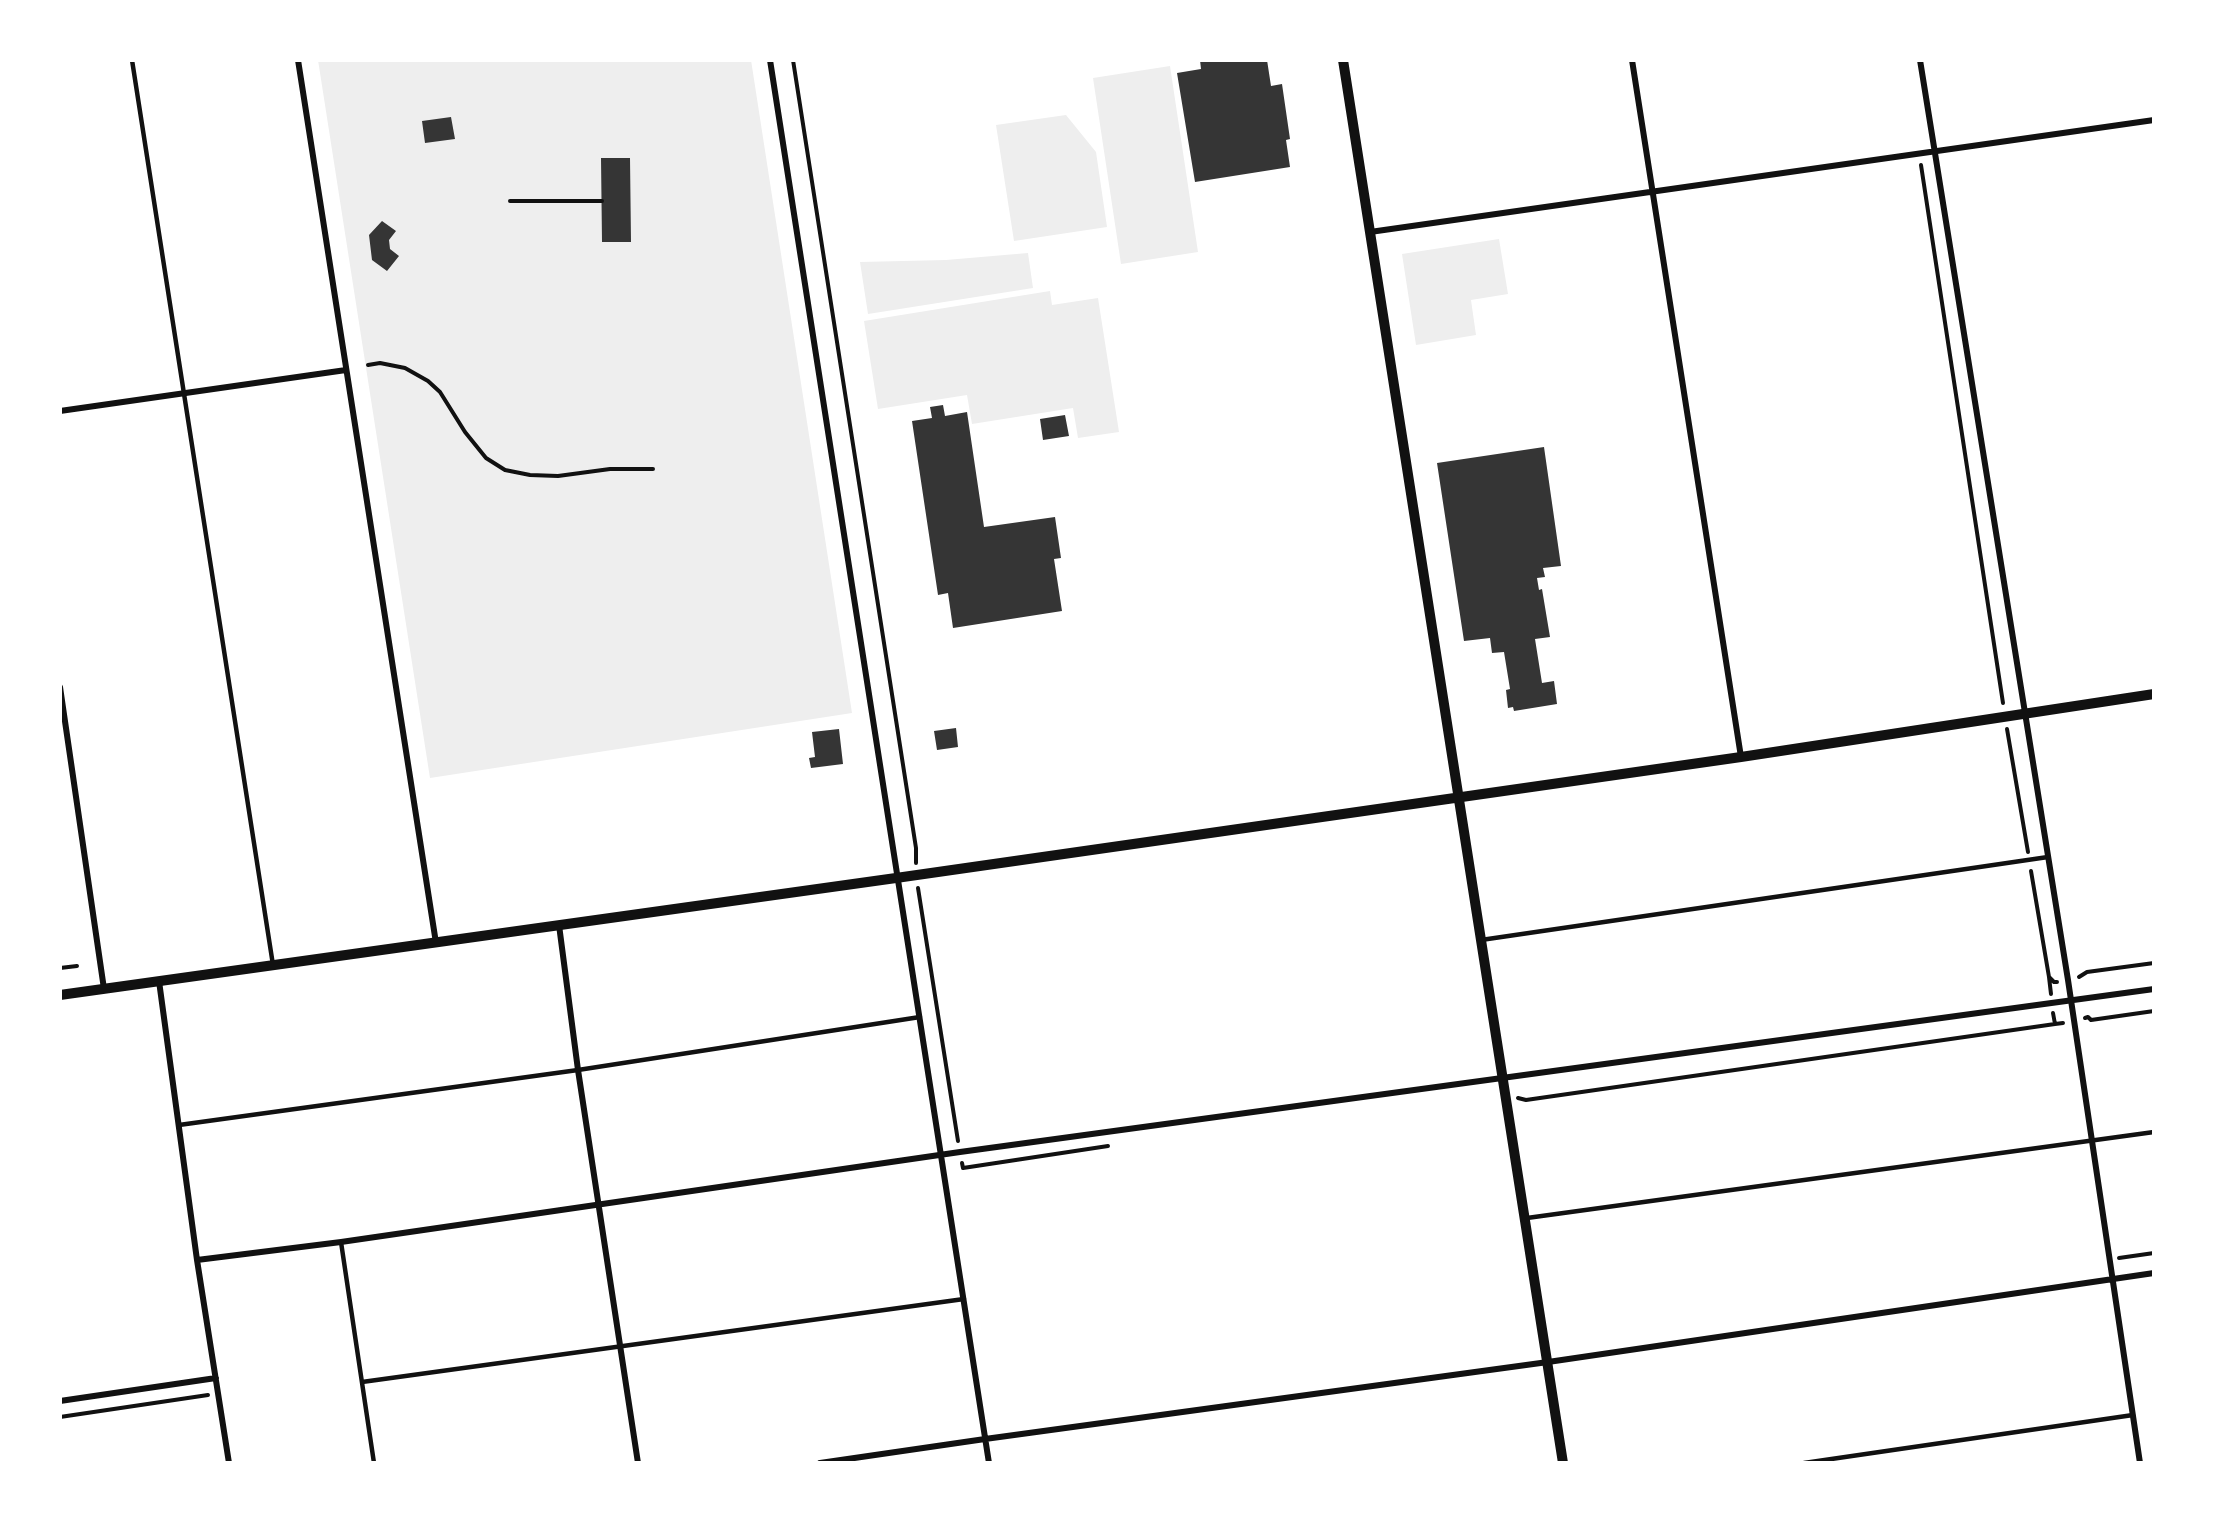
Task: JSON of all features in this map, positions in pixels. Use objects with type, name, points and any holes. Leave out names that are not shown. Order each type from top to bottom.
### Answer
[{"type":"street","points":[[298,60],[436,943]]},
{"type":"street","points":[[770,60],[989,1463]]},
{"type":"street","points":[[1343,60],[1563,1463]]},
{"type":"street","points":[[1632,60],[1741,757]]},
{"type":"street","points":[[1920,60],[2068,980],[2140,1463]]},
{"type":"street","points":[[1370,232],[2154,120]]},
{"type":"street","points":[[60,411],[346,370]]},
{"type":"street","points":[[60,687],[104,989]]},
{"type":"street","points":[[60,995],[1741,757],[2154,694]]},
{"type":"street","points":[[559,925],[578,1070],[638,1463]]},
{"type":"street","points":[[159,981],[197,1260],[229,1463]]},
{"type":"street","points":[[197,1260],[341,1242],[960,1152],[2154,989]]},
{"type":"street","points":[[820,1463],[985,1438],[1548,1362],[2154,1273]]},
{"type":"street","points":[[60,1401],[216,1378]]},
{"type":"lane","points":[[132,60],[186,393],[273,965]]},
{"type":"lane","points":[[1481,940],[2048,857]]},
{"type":"lane","points":[[179,1125],[578,1070],[920,1017]]},
{"type":"lane","points":[[1526,1219],[2154,1132]]},
{"type":"lane","points":[[341,1242],[374,1463]]},
{"type":"lane","points":[[362,1382],[964,1299]]},
{"type":"lane","points":[[1804,1463],[2133,1415]]},
{"type":"path","points":[[792,60],[916,848],[916,875],[963,1168],[1114,1145]]},
{"type":"path","points":[[1920,153],[2006,717],[2049,976]]},
{"type":"path","points":[[510,201],[602,201]]},
{"type":"path","points":[[368,364],[381,363],[398,366],[428,381],[440,392],[465,432],[486,458],[505,470],[530,476],[558,476],[610,469],[652,469]]},
{"type":"path","points":[[2068,980],[2087,972],[2154,963]]},
{"type":"path","points":[[60,968],[77,966]]},
{"type":"path","points":[[1506,1094],[1526,1100],[2055,1024]]},
{"type":"path","points":[[2109,1260],[2154,1253]]},
{"type":"path","points":[[60,1417],[218,1393]]},
{"type":"shaded area","points":[[318,60],[751,60],[852,713],[430,778]]},
{"type":"shaded area","points":[[1170,66],[1198,252],[1121,264],[1093,78]]},
{"type":"shaded area","points":[[1066,115],[1096,152],[1107,227],[1014,241],[996,125]]},
{"type":"shaded area","points":[[1499,239],[1508,294],[1471,300],[1476,335],[1416,345],[1402,254]]},
{"type":"shaded area","points":[[1028,253],[1033,288],[868,314],[860,262],[946,260]]},
{"type":"shaded area","points":[[1050,291],[1052,305],[1098,298],[1119,432],[1078,438],[1073,408],[972,424],[967,395],[878,409],[864,321]]},
{"type":"building","points":[[1200,60],[1267,60],[1271,86],[1282,84],[1290,139],[1286,140],[1290,167],[1195,182],[1177,73],[1201,69]]},
{"type":"building","points":[[451,117],[455,139],[425,143],[422,121]]},
{"type":"building","points":[[601,158],[630,158],[631,242],[602,242]]},
{"type":"building","points":[[382,221],[396,231],[389,240],[390,249],[399,256],[387,271],[372,260],[369,235]]},
{"type":"building","points":[[943,405],[945,416],[967,412],[984,527],[1055,517],[1061,558],[1054,559],[1062,611],[953,628],[948,593],[938,595],[912,421],[932,418],[930,407]]},
{"type":"building","points":[[1065,415],[1069,436],[1043,440],[1040,419]]},
{"type":"building","points":[[1544,447],[1561,566],[1543,568],[1545,577],[1537,578],[1539,590],[1542,589],[1550,637],[1535,639],[1542,683],[1554,681],[1557,704],[1514,711],[1513,707],[1508,708],[1506,690],[1510,689],[1504,652],[1492,653],[1490,638],[1464,641],[1437,463]]},
{"type":"building","points":[[956,728],[958,747],[937,750],[934,731]]},
{"type":"building","points":[[839,729],[843,764],[811,768],[809,758],[815,757],[812,732]]}]
